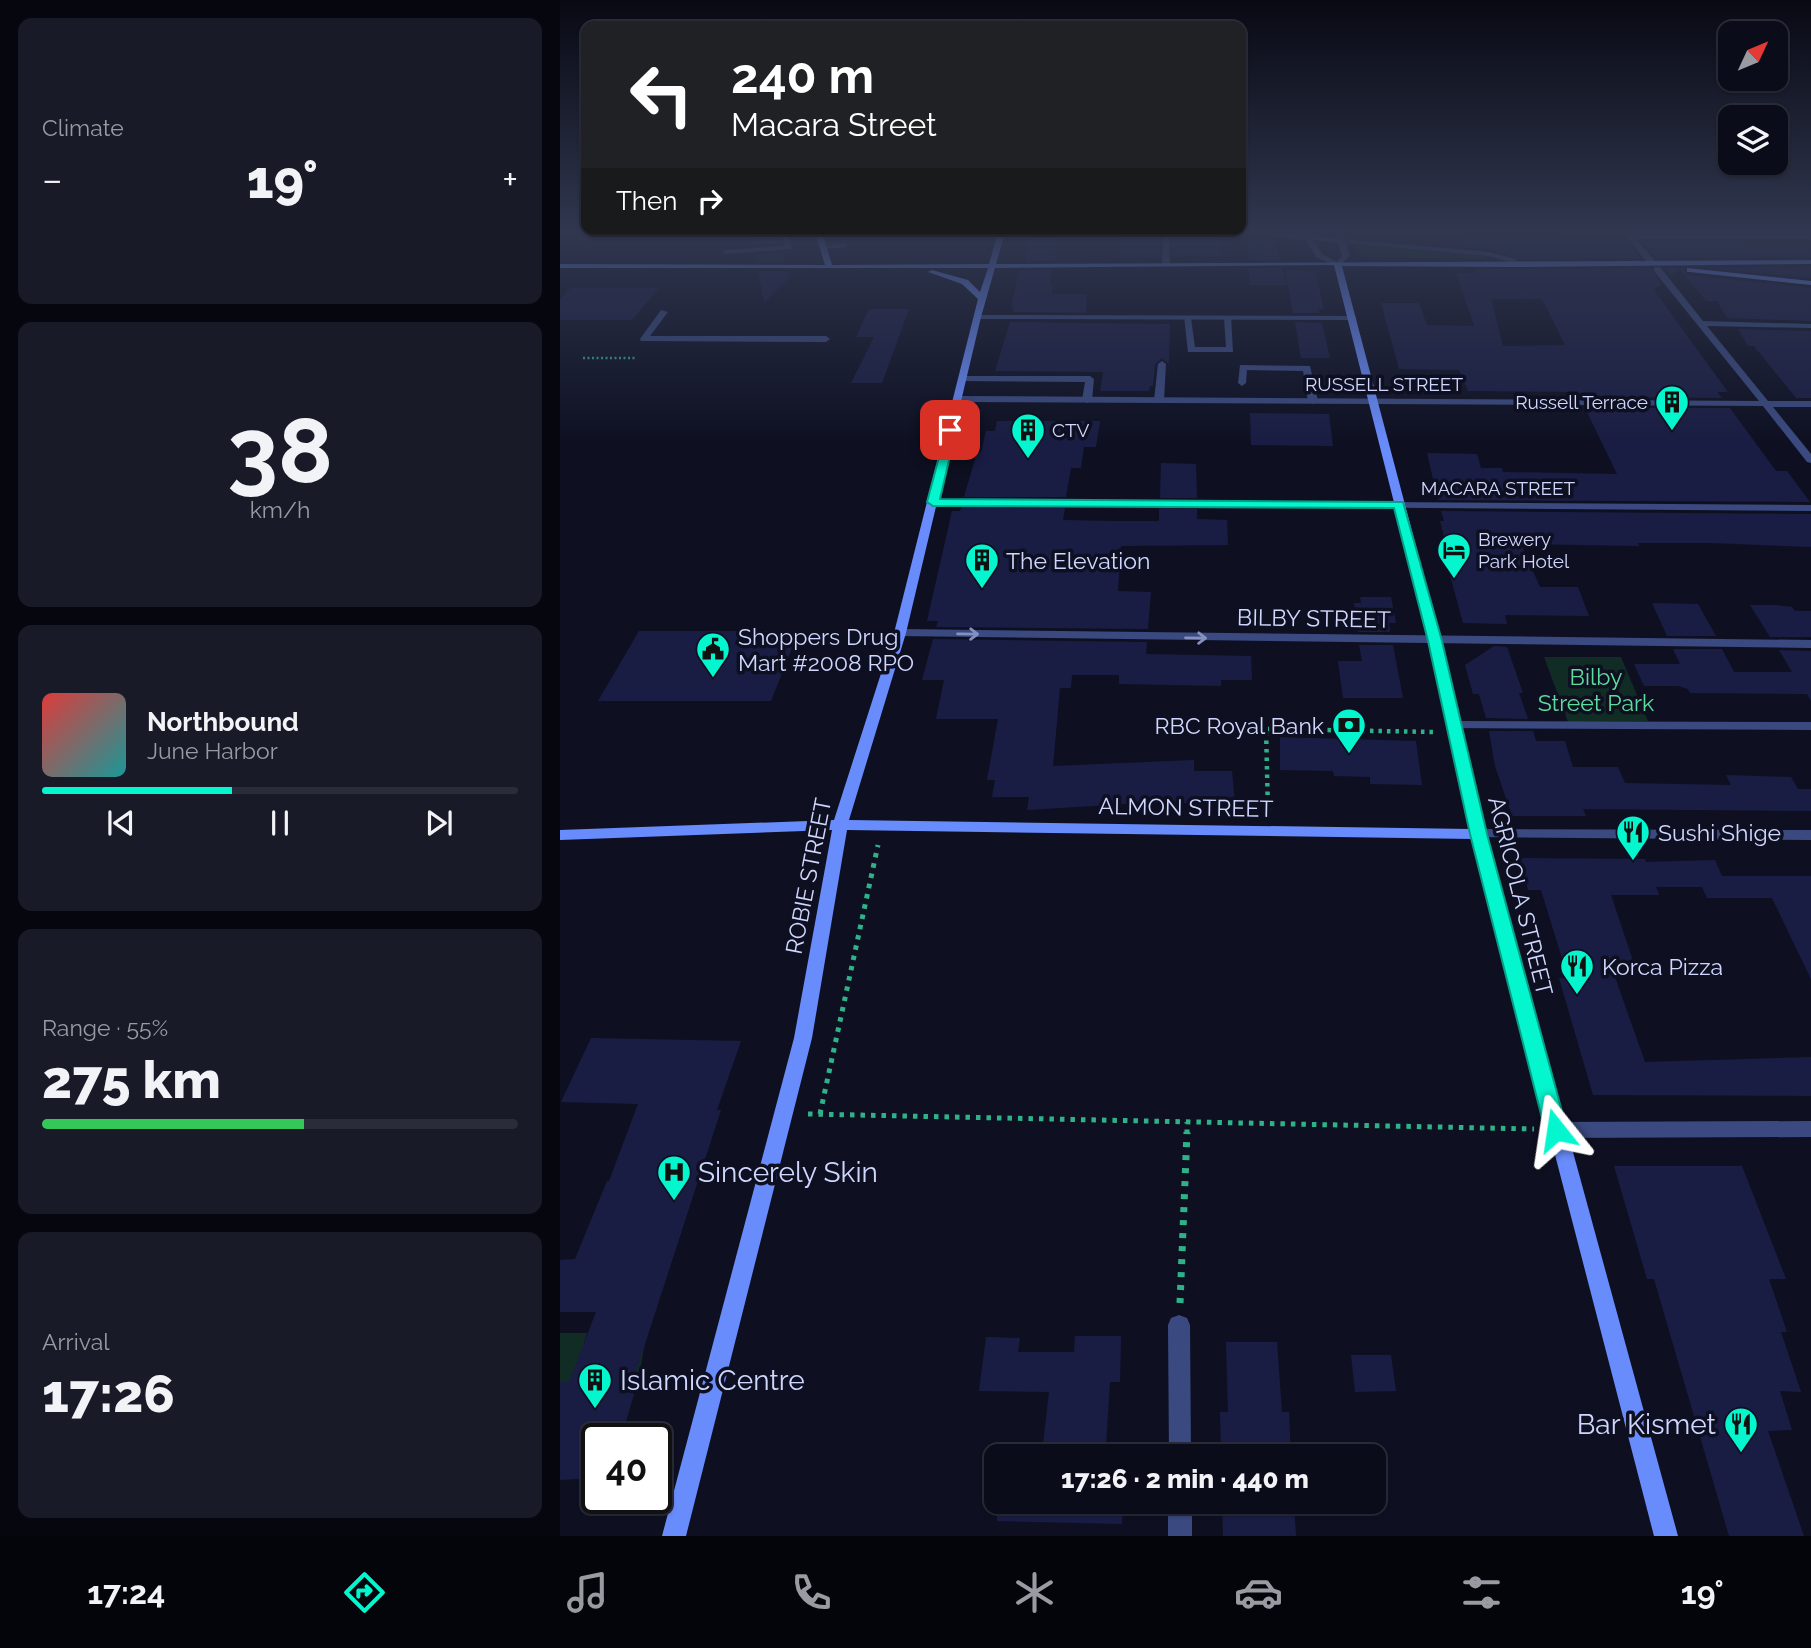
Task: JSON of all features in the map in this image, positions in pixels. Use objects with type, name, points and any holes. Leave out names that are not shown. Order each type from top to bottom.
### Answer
[{"type":"main road","name":"ROBIE STREET","points":[[674,1536],[803,1038],[845,803],[900,633],[982,301]]},
{"type":"main road","name":"AGRICOLA STREET","points":[[1348,301],[1435,641],[1479,834],[1666,1536]]},
{"type":"main road","name":"ALMON STREET","points":[[560,835],[841,825],[1479,834]]},
{"type":"street","points":[[1683,301],[1811,460]]},
{"type":"street","points":[[664,312],[644,339],[826,339]]},
{"type":"street","points":[[977,317],[1353,318]]},
{"type":"street","points":[[1187,318],[1191,350],[1230,350],[1228,318]]},
{"type":"street","points":[[1702,323],[1811,326]]},
{"type":"street","points":[[1159,400],[1162,364]]},
{"type":"street","points":[[1242,383],[1243,368],[1307,368],[1313,401]]},
{"type":"street","points":[[962,379],[1090,379],[1087,400]]},
{"type":"street","name":"RUSSELL STREET","points":[[958,399],[1811,404]]},
{"type":"street","name":"MACARA STREET","points":[[933,502],[1811,508]]},
{"type":"street","name":"BILBY STREET","points":[[900,633],[1811,644]]},
{"type":"street","points":[[1455,729],[1811,726]]},
{"type":"street","name":"ALMON STREET","points":[[1479,834],[1811,835]]},
{"type":"street","points":[[1556,1130],[1811,1129]]},
{"type":"street","points":[[1179,1325],[1180,1444]]},
{"type":"street","points":[[1180,1514],[1180,1536]]},
{"type":"path","points":[[583,358],[636,358]]},
{"type":"path","points":[[1269,830],[1266,729],[1455,729]]},
{"type":"path","points":[[820,1114],[878,845]]},
{"type":"path","points":[[782,1114],[1556,1130]]},
{"type":"path","points":[[1179,1325],[1187,1122]]},
{"type":"green space","name":"Bilby Street Park","points":[[1544,657],[1621,657],[1648,721],[1568,722]]},
{"type":"green space","points":[[560,1333],[587,1333],[584,1343],[645,1343],[638,1381],[560,1382]]},
{"type":"building","points":[[560,301],[648,301],[632,320],[560,320]]},
{"type":"building","points":[[1012,301],[1087,301],[1086,313],[1012,312],[1014,308],[1011,307]]},
{"type":"building","points":[[1291,301],[1322,301],[1324,309],[1319,309],[1320,313],[1293,313]]},
{"type":"building","points":[[1465,301],[1491,301],[1503,346],[1565,345],[1543,301],[1662,301],[1728,392],[1717,392],[1722,398],[1580,397],[1577,392],[1468,391],[1459,370],[1399,369],[1381,303],[1419,303],[1427,325],[1474,326]]},
{"type":"building","points":[[1706,301],[1811,301],[1811,321],[1727,318],[1717,301]]},
{"type":"building","points":[[869,309],[909,309],[882,383],[851,383],[874,337],[856,337]]},
{"type":"building","points":[[1010,322],[1170,324],[1169,364],[1162,358],[1155,364],[1153,386],[1150,386],[1149,391],[1100,391],[1103,372],[995,371]]},
{"type":"building","points":[[1295,322],[1322,323],[1330,358],[1301,358]]},
{"type":"building","points":[[1738,329],[1811,331],[1811,398],[1796,398],[1754,346],[1748,346]]},
{"type":"building","points":[[1585,408],[1730,408],[1776,471],[1787,471],[1810,502],[1438,500],[1427,453],[1477,454],[1481,468],[1502,468],[1503,472],[1617,474]]},
{"type":"building","points":[[1250,413],[1329,414],[1333,446],[1251,445]]},
{"type":"building","name":"CTV","points":[[997,421],[1100,421],[1096,447],[1084,447],[1081,468],[1071,468],[1066,497],[964,497],[986,431],[995,431]]},
{"type":"building","points":[[1161,463],[1196,464],[1197,498],[1160,498]]},
{"type":"building","points":[[962,507],[1065,508],[1063,520],[1110,521],[1159,521],[1159,508],[1197,509],[1197,519],[1227,520],[1228,545],[1121,546],[1118,591],[1151,592],[1148,629],[936,627],[938,621],[927,621],[952,511],[960,511]]},
{"type":"building","points":[[1441,511],[1811,514],[1811,547],[1711,543],[1638,543],[1639,546],[1521,544],[1540,587],[1578,587],[1589,616],[1505,615],[1507,624],[1463,623],[1448,568],[1452,568],[1440,521],[1444,521]]},
{"type":"building","points":[[1360,597],[1391,597],[1396,623],[1389,623],[1390,632],[1358,632],[1354,603],[1361,603]]},
{"type":"building","points":[[1652,603],[1698,604],[1716,636],[1667,636]]},
{"type":"building","points":[[1750,605],[1777,605],[1792,607],[1795,611],[1811,611],[1811,637],[1770,637]]},
{"type":"building","points":[[639,631],[799,631],[771,701],[598,701]]},
{"type":"building","points":[[933,639],[1147,642],[1146,654],[1251,656],[1252,680],[1221,680],[1221,686],[1119,684],[1119,675],[1072,675],[1071,688],[1060,688],[1053,766],[1194,760],[1194,771],[1232,771],[1235,805],[1160,802],[1027,810],[1029,797],[992,797],[995,780],[987,780],[998,719],[936,719],[944,680],[922,680]]},
{"type":"building","points":[[1359,645],[1393,645],[1403,698],[1343,698],[1338,661],[1362,661]]},
{"type":"building","points":[[1494,646],[1507,647],[1523,693],[1519,693],[1528,719],[1486,718],[1479,694],[1473,694],[1465,665]]},
{"type":"building","points":[[1673,649],[1722,649],[1734,672],[1792,672],[1779,650],[1811,651],[1811,701],[1807,694],[1690,693],[1688,689],[1678,686],[1644,686],[1634,664],[1680,664]]},
{"type":"building","points":[[1489,731],[1533,731],[1536,741],[1565,741],[1573,767],[1618,767],[1625,783],[1731,785],[1726,775],[1791,777],[1798,789],[1811,789],[1811,811],[1583,809],[1586,816],[1512,816],[1495,766]]},
{"type":"building","name":"RBC Royal Bank","points":[[1280,737],[1416,741],[1422,785],[1370,784],[1370,777],[1334,776],[1333,771],[1280,770]]},
{"type":"building","points":[[1519,858],[1645,859],[1646,862],[1715,860],[1722,876],[1811,876],[1811,979],[1772,898],[1707,898],[1702,887],[1656,887],[1659,895],[1611,895],[1634,964],[1610,963],[1645,1062],[1811,1057],[1811,1096],[1593,1095],[1559,978],[1568,978],[1541,890],[1528,890]]},
{"type":"building","points":[[591,1038],[741,1041],[633,1381],[638,1381],[625,1423],[581,1423],[581,1479],[560,1480],[560,1382],[569,1382],[596,1312],[560,1312],[560,1260],[575,1259],[609,1181],[638,1104],[561,1102]]},
{"type":"building","points":[[1614,1166],[1742,1166],[1786,1279],[1769,1279],[1787,1332],[1781,1332],[1801,1392],[1780,1391],[1792,1430],[1768,1431],[1804,1536],[1729,1536],[1654,1279],[1647,1279]]},
{"type":"building","points":[[1075,1336],[1121,1336],[1120,1382],[1110,1382],[1106,1444],[1043,1444],[1049,1392],[979,1391],[986,1337],[1020,1338],[1018,1352],[1074,1352]]},
{"type":"building","points":[[1226,1342],[1277,1342],[1282,1412],[1289,1412],[1290,1444],[1221,1444],[1220,1412],[1228,1412]]},
{"type":"building","points":[[1351,1355],[1391,1355],[1396,1391],[1355,1392]]},
{"type":"building","points":[[997,1514],[1122,1514],[1122,1524],[997,1521]]},
{"type":"building","points":[[1222,1514],[1295,1514],[1296,1536],[1223,1536]]},
{"type":"place","name":"Russell Terrace","points":[[1672,432]]},
{"type":"place","name":"CTV","points":[[1028,460]]},
{"type":"place","name":"Brewery Park Hotel","points":[[1454,580]]},
{"type":"place","name":"The Elevation","points":[[982,590]]},
{"type":"place","name":"Shoppers Drug Mart #2008 RPO","points":[[713,679]]},
{"type":"place","name":"RBC Royal Bank","points":[[1349,755]]},
{"type":"place","name":"Sushi Shige","points":[[1633,862]]},
{"type":"place","name":"Korca Pizza","points":[[1577,996]]},
{"type":"place","name":"Sincerely Skin","points":[[674,1202]]},
{"type":"place","name":"Islamic Centre","points":[[595,1410]]},
{"type":"place","name":"Bar Kismet","points":[[1741,1454]]},
{"type":"route","points":[[950,430],[933,502],[1399,505],[1435,641],[1479,834],[1556,1130]]}]
